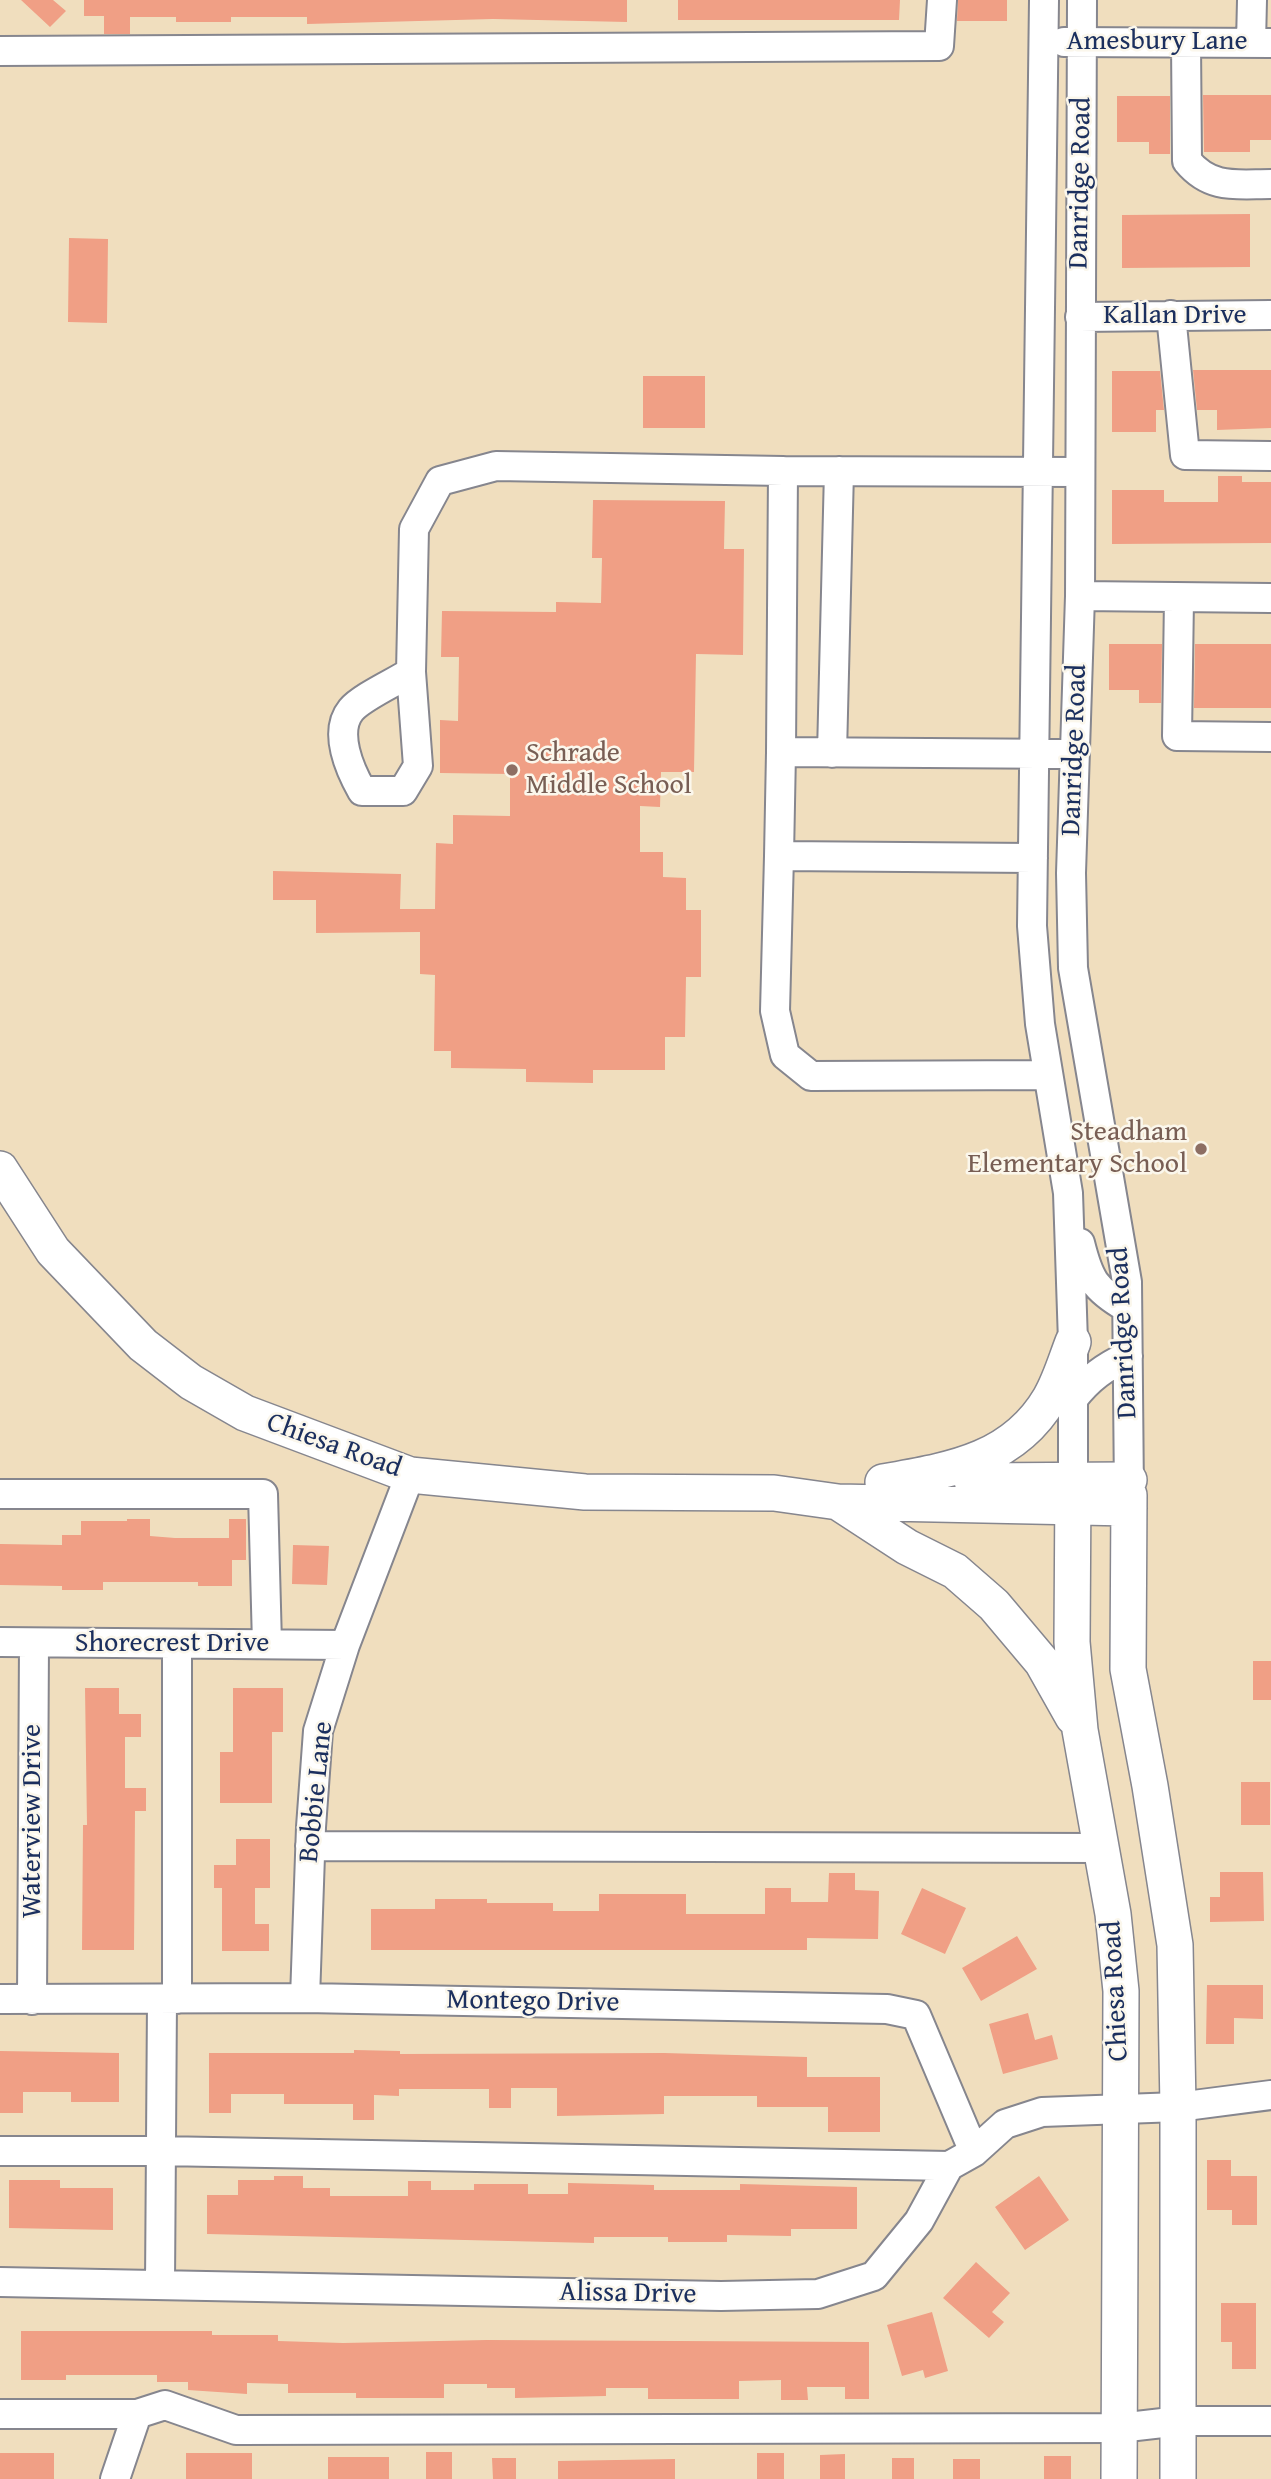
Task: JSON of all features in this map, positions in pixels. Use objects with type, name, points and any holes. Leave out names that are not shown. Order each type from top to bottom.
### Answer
[{"type":"main road","name":"Chiesa Road","points":[[0,1169],[53,1251],[143,1345],[191,1382],[245,1413],[410,1475],[585,1492],[774,1493],[838,1502],[1073,1493]]},
{"type":"main road","points":[[883,1482],[960,1468],[1009,1443],[1032,1424],[1052,1396],[1073,1342]]},
{"type":"main road","name":"Chiesa Road","points":[[774,1493],[839,1482],[883,1482],[1129,1494],[1128,1669],[1175,1945],[1180,2421],[1178,2479]]},
{"type":"main road","name":"Chiesa Road","points":[[1073,1493],[1072,1642],[1080,1730],[1101,1848],[1121,1991],[1119,2479]]},
{"type":"main road","points":[[838,1502],[877,1530],[955,1572],[994,1605],[1042,1661],[1080,1730]]},
{"type":"street","points":[[0,51],[939,46],[942,0]]},
{"type":"street","name":"Danridge Road","points":[[1044,0],[1032,926],[1047,1075],[1068,1192],[1073,1342],[1073,1493]]},
{"type":"street","name":"Danridge Road","points":[[1082,0],[1080,596],[1070,873],[1073,968],[1127,1282],[1129,1494]]},
{"type":"street","points":[[1252,0],[1261,43]]},
{"type":"street","name":"Amesbury Lane","points":[[1044,42],[1261,43]]},
{"type":"street","points":[[1186,43],[1187,161],[1199,176],[1222,184],[1271,184]]},
{"type":"street","name":"Kallan Drive","points":[[1080,317],[1271,315]]},
{"type":"street","points":[[1171,316],[1185,455],[1271,456]]},
{"type":"street","points":[[411,672],[414,529],[440,481],[496,466],[1038,474],[1080,472]]},
{"type":"street","points":[[783,471],[781,752],[775,1011],[785,1055],[811,1076],[1047,1075]]},
{"type":"street","points":[[832,753],[839,471]]},
{"type":"street","points":[[1080,596],[1271,598]]},
{"type":"street","points":[[1179,598],[1177,736],[1271,737]]},
{"type":"street","points":[[781,752],[1074,754]]},
{"type":"street","points":[[779,856],[1032,858]]},
{"type":"street","points":[[1068,1192],[1088,1276],[1110,1298],[1127,1308]]},
{"type":"street","points":[[1073,1399],[1086,1382],[1105,1367],[1128,1356]]},
{"type":"street","name":"Bobbie Lane","points":[[305,1998],[310,1846],[318,1731],[345,1645],[410,1475]]},
{"type":"street","points":[[0,1494],[262,1494],[267,1644]]},
{"type":"street","name":"Shorecrest Drive","points":[[0,1642],[345,1645]]},
{"type":"street","name":"Waterview Drive","points":[[32,2000],[34,1643]]},
{"type":"street","points":[[160,2284],[161,2151],[169,2000],[177,1644]]},
{"type":"street","points":[[310,1846],[1101,1848]]},
{"type":"street","name":"Montego Drive","points":[[0,1999],[305,1998],[887,2009],[916,2015],[974,2152]]},
{"type":"street","points":[[0,2151],[161,2151],[949,2166],[974,2152],[1005,2124],[1042,2112],[1178,2106],[1271,2095]]},
{"type":"street","name":"Alissa Drive","points":[[0,2282],[721,2296],[818,2294],[874,2276],[919,2221],[949,2166]]},
{"type":"street","points":[[0,2414],[137,2414],[165,2405],[236,2430],[1119,2428],[1180,2421],[1271,2421]]},
{"type":"street","points":[[115,2479],[137,2414]]},
{"type":"building","points":[[21,0],[53,0],[66,11],[50,27]]},
{"type":"building","points":[[84,0],[627,0],[627,22],[493,19],[307,24],[307,17],[231,17],[231,22],[176,22],[176,17],[130,17],[130,34],[104,34],[104,16],[84,16]]},
{"type":"building","points":[[678,0],[900,0],[899,20],[678,20]]},
{"type":"building","points":[[958,0],[1007,0],[1007,21],[957,21]]},
{"type":"building","points":[[1203,95],[1271,95],[1271,140],[1250,140],[1250,152],[1204,152]]},
{"type":"building","points":[[1117,96],[1170,96],[1170,154],[1149,154],[1149,142],[1117,142]]},
{"type":"building","points":[[1250,214],[1250,267],[1122,268],[1122,215]]},
{"type":"building","points":[[69,238],[108,239],[107,323],[68,322]]},
{"type":"building","points":[[1193,370],[1271,370],[1271,428],[1217,430],[1217,410],[1197,410]]},
{"type":"building","points":[[1112,371],[1160,371],[1164,410],[1156,410],[1156,432],[1112,432]]},
{"type":"building","points":[[643,376],[705,376],[705,428],[643,428]]},
{"type":"building","points":[[1218,476],[1242,476],[1242,482],[1271,482],[1271,543],[1112,544],[1112,490],[1164,490],[1164,502],[1218,502]]},
{"type":"building","points":[[593,500],[725,501],[724,549],[744,549],[743,655],[696,654],[694,772],[661,772],[660,807],[640,806],[640,852],[663,852],[663,877],[686,878],[686,910],[701,910],[701,977],[686,977],[685,1037],[665,1037],[665,1070],[593,1070],[593,1083],[526,1082],[526,1069],[451,1068],[451,1051],[434,1051],[435,975],[420,974],[420,932],[316,933],[316,900],[273,900],[273,871],[401,874],[400,909],[435,909],[436,843],[453,844],[453,815],[510,816],[510,774],[440,773],[440,720],[458,721],[459,657],[441,657],[442,611],[556,612],[556,602],[601,603],[602,558],[592,558]]},
{"type":"building","points":[[1109,644],[1162,644],[1161,703],[1139,703],[1139,690],[1109,690]]},
{"type":"building","points":[[1195,644],[1271,644],[1271,708],[1194,708]]},
{"type":"building","points":[[150,1519],[150,1536],[229,1538],[229,1519],[246,1519],[246,1560],[232,1560],[232,1586],[198,1586],[198,1582],[103,1582],[103,1590],[62,1590],[62,1586],[0,1585],[0,1544],[62,1545],[62,1535],[81,1535],[81,1521]]},
{"type":"building","points":[[293,1545],[329,1546],[327,1585],[292,1584]]},
{"type":"building","points":[[1253,1661],[1271,1661],[1271,1700],[1253,1700]]},
{"type":"building","points":[[85,1688],[119,1688],[119,1714],[141,1714],[141,1737],[125,1737],[125,1788],[146,1788],[146,1811],[135,1811],[134,1950],[82,1950],[83,1825],[87,1825]]},
{"type":"building","points":[[233,1688],[283,1688],[283,1732],[272,1732],[272,1803],[220,1803],[220,1752],[233,1752]]},
{"type":"building","points":[[1241,1782],[1270,1782],[1270,1825],[1241,1825]]},
{"type":"building","points":[[236,1839],[270,1839],[270,1888],[255,1888],[255,1924],[269,1924],[269,1951],[222,1951],[222,1888],[214,1888],[214,1865],[236,1865]]},
{"type":"building","points":[[1220,1872],[1263,1872],[1264,1921],[1210,1922],[1210,1897],[1220,1897]]},
{"type":"building","points":[[829,1873],[855,1873],[855,1890],[879,1891],[878,1939],[807,1938],[807,1950],[371,1950],[371,1909],[435,1909],[435,1899],[487,1899],[487,1903],[553,1903],[553,1911],[599,1911],[599,1894],[686,1894],[686,1914],[765,1914],[765,1888],[791,1888],[791,1902],[828,1902]]},
{"type":"building","points":[[922,1888],[966,1908],[945,1954],[901,1934]]},
{"type":"building","points":[[1017,1936],[1037,1969],[981,2001],[962,1968]]},
{"type":"building","points":[[1207,1985],[1263,1985],[1263,2019],[1234,2018],[1234,2044],[1206,2044]]},
{"type":"building","points":[[1028,2013],[1035,2040],[1052,2035],[1058,2059],[1003,2074],[989,2024]]},
{"type":"building","points":[[354,2050],[400,2051],[400,2054],[664,2053],[807,2057],[807,2077],[880,2077],[880,2132],[828,2132],[828,2107],[757,2107],[757,2096],[664,2096],[664,2114],[557,2116],[557,2088],[511,2088],[511,2108],[489,2108],[489,2089],[399,2089],[399,2096],[374,2095],[374,2120],[353,2120],[353,2104],[284,2104],[284,2094],[231,2094],[231,2113],[209,2113],[209,2053],[354,2053]]},
{"type":"building","points":[[0,2051],[119,2053],[119,2102],[71,2102],[71,2092],[23,2092],[23,2113],[0,2113]]},
{"type":"building","points":[[1207,2160],[1231,2160],[1231,2176],[1257,2176],[1257,2225],[1232,2225],[1232,2210],[1207,2210]]},
{"type":"building","points":[[274,2176],[303,2176],[303,2188],[330,2188],[330,2196],[408,2196],[408,2181],[431,2181],[431,2190],[474,2190],[474,2184],[528,2184],[528,2194],[568,2194],[568,2183],[654,2185],[654,2190],[740,2190],[740,2184],[857,2187],[857,2229],[791,2229],[791,2236],[727,2235],[727,2242],[668,2242],[668,2237],[594,2237],[594,2243],[207,2234],[207,2195],[238,2195],[238,2180],[274,2180]]},
{"type":"building","points":[[1039,2176],[1069,2220],[1025,2250],[995,2207]]},
{"type":"building","points":[[9,2180],[60,2180],[60,2188],[113,2188],[113,2230],[9,2228]]},
{"type":"building","points":[[976,2262],[1010,2293],[992,2312],[1004,2322],[989,2338],[943,2298]]},
{"type":"building","points":[[1221,2303],[1256,2303],[1256,2369],[1232,2369],[1232,2342],[1221,2342]]},
{"type":"building","points":[[932,2312],[948,2371],[925,2378],[923,2370],[902,2376],[887,2325]]},
{"type":"building","points":[[21,2331],[212,2331],[212,2335],[278,2335],[278,2341],[343,2343],[487,2340],[869,2342],[869,2399],[845,2399],[845,2387],[807,2387],[808,2400],[781,2400],[781,2380],[739,2381],[739,2399],[648,2399],[648,2388],[606,2388],[606,2396],[515,2398],[515,2388],[487,2388],[487,2384],[444,2384],[444,2398],[356,2398],[356,2393],[288,2393],[288,2384],[247,2383],[247,2394],[188,2390],[188,2382],[157,2382],[157,2375],[66,2375],[66,2380],[21,2380]]},
{"type":"building","points":[[426,2452],[452,2452],[452,2479],[426,2479]]},
{"type":"building","points":[[0,2453],[54,2453],[54,2479],[0,2479]]},
{"type":"building","points":[[186,2453],[252,2453],[252,2479],[186,2479]]},
{"type":"building","points":[[757,2453],[784,2453],[784,2479],[757,2479]]},
{"type":"building","points":[[845,2454],[845,2479],[820,2479],[820,2455]]},
{"type":"building","points":[[1044,2456],[1071,2456],[1071,2479],[1044,2479]]},
{"type":"building","points":[[328,2457],[389,2457],[389,2479],[328,2479]]},
{"type":"building","points":[[492,2458],[516,2458],[516,2479],[493,2479]]},
{"type":"building","points":[[892,2458],[914,2458],[914,2479],[892,2479]]},
{"type":"building","points":[[675,2459],[675,2479],[558,2479],[558,2461]]},
{"type":"building","points":[[953,2459],[980,2459],[980,2479],[953,2479]]},
{"type":"place","name":"Schrade Middle School","points":[[512,770]]},
{"type":"place","name":"Steadham Elementary School","points":[[1201,1149]]}]
